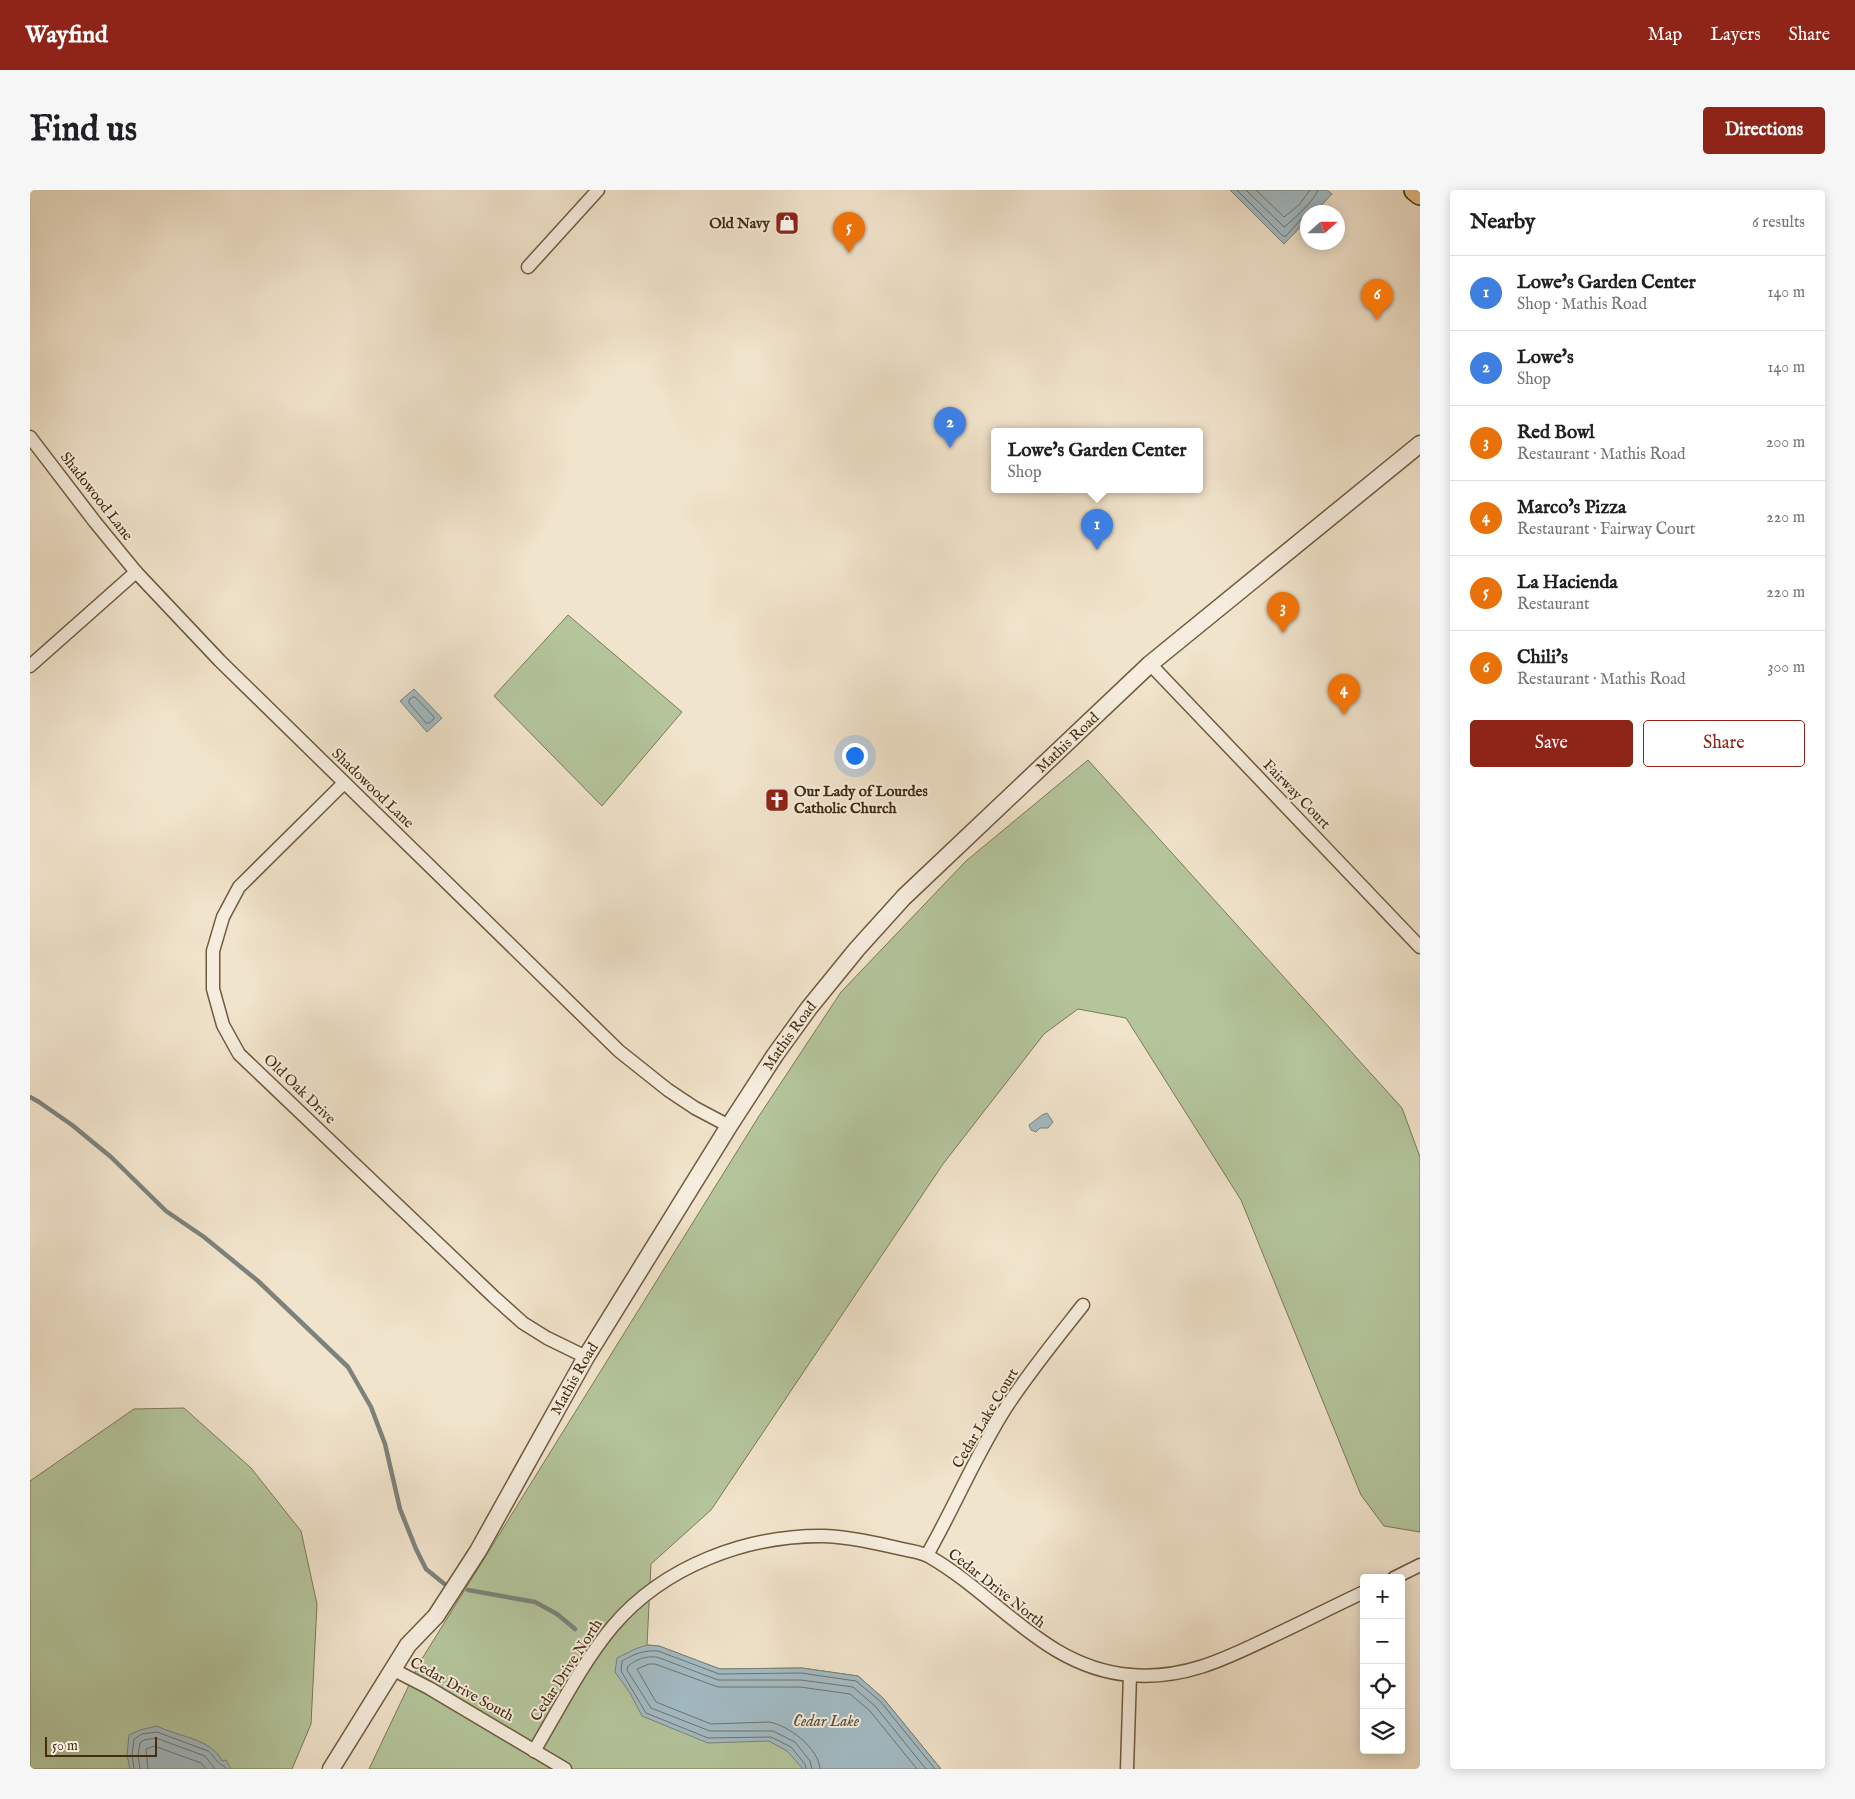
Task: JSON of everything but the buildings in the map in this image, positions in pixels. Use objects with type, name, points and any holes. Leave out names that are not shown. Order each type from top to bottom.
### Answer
[{"type":"highway","points":[[1415,190],[1420,194]]},
{"type":"street","points":[[528,268],[598,190]]},
{"type":"street","name":"Shadowood Lane","points":[[30,437],[136,572],[220,661],[620,1051],[668,1090],[695,1108],[729,1126]]},
{"type":"street","name":"Mathis Road","points":[[331,1769],[408,1645],[436,1616],[478,1551],[586,1357],[729,1126],[786,1039],[857,949],[904,897],[1150,664],[1420,444]]},
{"type":"street","points":[[30,666],[136,572]]},
{"type":"street","name":"Fairway Court","points":[[1150,664],[1420,947]]},
{"type":"street","name":"Old Oak Drive","points":[[344,783],[239,887],[223,917],[213,951],[213,989],[223,1025],[239,1054],[494,1297],[531,1328],[586,1357]]},
{"type":"street","name":"Cedar Lake Court","points":[[927,1555],[982,1449],[1007,1407],[1031,1372],[1083,1305]]},
{"type":"street","name":"Cedar Drive North","points":[[534,1751],[593,1653],[613,1626],[630,1609],[652,1591],[697,1563],[724,1551],[752,1543],[808,1536],[839,1537],[871,1541],[927,1555],[966,1581],[1034,1637],[1058,1653],[1106,1672],[1130,1675],[1162,1676],[1202,1668],[1360,1594]]},
{"type":"street","points":[[1402,1574],[1420,1565]]},
{"type":"street","name":"Cedar Drive South","points":[[394,1670],[429,1688],[565,1769]]},
{"type":"street","points":[[1127,1769],[1130,1675]]},
{"type":"green space","points":[[568,615],[682,712],[602,806],[494,696]]},
{"type":"green space","points":[[1088,760],[1402,1108],[1420,1157],[1420,1532],[1384,1526],[1361,1495],[1241,1200],[1126,1018],[1078,1009],[1044,1034],[943,1164],[711,1510],[651,1564],[647,1645],[659,1646],[720,1669],[802,1668],[858,1676],[883,1698],[941,1769],[369,1769],[420,1662],[759,1116],[841,992],[966,861]]},
{"type":"green space","points":[[184,1408],[251,1468],[301,1531],[317,1604],[311,1724],[292,1769],[30,1769],[30,1481],[134,1409]]},
{"type":"water","points":[[1230,190],[1327,190],[1332,194],[1322,205],[1300,205],[1300,227],[1284,244]]},
{"type":"water","points":[[414,689],[442,718],[427,732],[400,701]]},
{"type":"water","points":[[1047,1113],[1053,1122],[1048,1128],[1040,1128],[1036,1132],[1031,1130],[1029,1125]]},
{"type":"water","name":"Cedar Lake","points":[[647,1645],[659,1646],[720,1669],[802,1668],[858,1676],[883,1698],[941,1769],[803,1769],[787,1751],[769,1741],[708,1743],[642,1716],[630,1693],[615,1672],[617,1658]]},
{"type":"water","points":[[157,1726],[210,1747],[222,1761],[226,1760],[231,1769],[130,1769],[127,1755],[129,1735]]},
{"type":"waterway","points":[[30,1097],[72,1125],[111,1157],[166,1211],[204,1237],[258,1281],[348,1367],[371,1407],[385,1444],[400,1509],[416,1549],[426,1569],[447,1586]]},
{"type":"waterway","points":[[468,1590],[535,1602],[557,1614],[575,1629]]},
{"type":"place","name":"Old Navy","points":[[787,223]]},
{"type":"place","name":"La Hacienda","points":[[849,253]]},
{"type":"place","name":"Chili's","points":[[1377,320]]},
{"type":"place","name":"Lowe's","points":[[950,448]]},
{"type":"place","name":"Lowe's Garden Center","points":[[1097,550]]},
{"type":"place","name":"Red Bowl","points":[[1283,633]]},
{"type":"place","name":"Marco's Pizza","points":[[1344,715]]},
{"type":"place","name":"Our Lady of Lourdes Catholic Church","points":[[777,800]]}]
